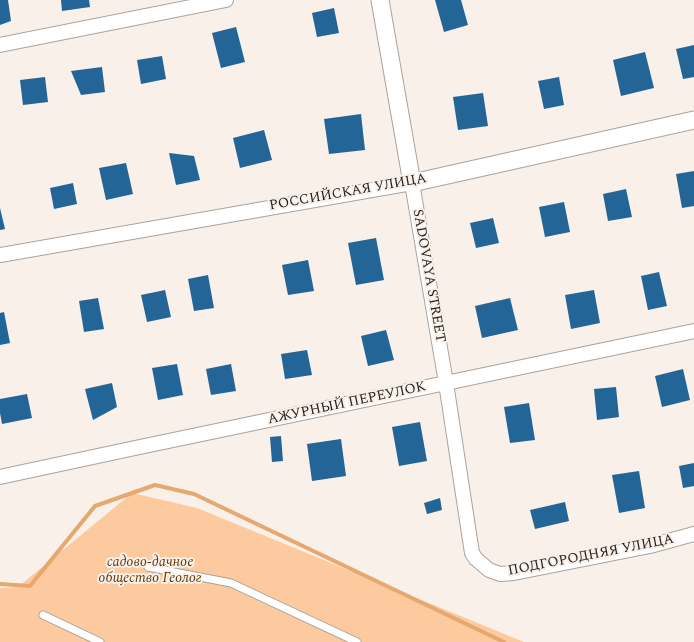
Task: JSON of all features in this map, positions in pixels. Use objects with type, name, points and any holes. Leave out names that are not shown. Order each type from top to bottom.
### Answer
[{"type":"street","points":[[0,45],[226,0]]},
{"type":"street","name":"SADOVAYA STREET","points":[[380,0],[446,383],[472,553]]},
{"type":"street","name":"РОССИЙСКАЯ УЛИЦА","points":[[0,255],[412,183],[694,120]]},
{"type":"street","name":"АЖУРНЫЙ ПЕРЕУЛОК","points":[[0,477],[694,331]]},
{"type":"street","name":"ПОДГОРОДНЯЯ УЛИЦА","points":[[472,553],[476,559],[489,570],[500,574],[514,573],[656,544],[694,534]]},
{"type":"lane","points":[[148,567],[231,583],[357,642]]},
{"type":"lane","points":[[43,615],[100,642]]},
{"type":"green space","name":"садово-дачное общество Геолог","points":[[132,493],[197,508],[524,642],[0,642],[0,588],[18,587]]},
{"type":"building","points":[[0,0],[8,0],[11,21],[0,25]]},
{"type":"building","points":[[61,0],[89,0],[90,7],[62,11]]},
{"type":"building","points":[[435,0],[461,0],[468,25],[444,32]]},
{"type":"building","points":[[334,8],[339,33],[317,37],[312,13]]},
{"type":"building","points":[[236,27],[245,62],[221,68],[212,33]]},
{"type":"building","points":[[694,45],[694,77],[683,79],[676,49]]},
{"type":"building","points":[[645,52],[654,88],[621,96],[613,60]]},
{"type":"building","points":[[162,56],[166,79],[141,84],[137,60]]},
{"type":"building","points":[[102,67],[105,92],[81,95],[71,71]]},
{"type":"building","points":[[45,77],[48,102],[23,105],[20,80]]},
{"type":"building","points":[[559,77],[564,105],[544,109],[538,81]]},
{"type":"building","points":[[483,93],[488,126],[458,130],[453,97]]},
{"type":"building","points":[[361,114],[365,150],[329,154],[324,119]]},
{"type":"building","points":[[264,130],[272,160],[240,168],[233,138]]},
{"type":"building","points":[[169,153],[194,156],[200,180],[176,185]]},
{"type":"building","points":[[126,163],[133,194],[106,200],[99,168]]},
{"type":"building","points":[[694,171],[694,206],[682,208],[676,174]]},
{"type":"building","points":[[73,183],[77,204],[54,209],[50,188]]},
{"type":"building","points":[[626,189],[632,217],[608,221],[603,194]]},
{"type":"building","points":[[564,202],[570,232],[545,237],[539,207]]},
{"type":"building","points":[[0,208],[5,229],[0,230]]},
{"type":"building","points":[[493,218],[499,243],[476,248],[470,223]]},
{"type":"building","points":[[376,238],[384,280],[356,285],[348,243]]},
{"type":"building","points":[[308,260],[314,291],[288,295],[282,265]]},
{"type":"building","points":[[659,272],[667,306],[648,310],[641,276]]},
{"type":"building","points":[[208,275],[214,308],[194,311],[188,279]]},
{"type":"building","points":[[165,290],[171,317],[147,322],[141,295]]},
{"type":"building","points":[[594,290],[600,323],[571,329],[565,295]]},
{"type":"building","points":[[98,298],[104,329],[84,332],[79,301]]},
{"type":"building","points":[[510,298],[518,330],[482,338],[475,306]]},
{"type":"building","points":[[4,312],[10,343],[0,345],[0,313]]},
{"type":"building","points":[[386,330],[394,360],[368,366],[361,336]]},
{"type":"building","points":[[307,350],[312,375],[285,379],[281,354]]},
{"type":"building","points":[[177,364],[183,395],[158,400],[152,368]]},
{"type":"building","points":[[231,364],[236,391],[211,395],[206,369]]},
{"type":"building","points":[[683,369],[690,400],[662,407],[655,376]]},
{"type":"building","points":[[112,383],[117,407],[93,420],[85,389]]},
{"type":"building","points":[[616,387],[619,417],[597,420],[594,389]]},
{"type":"building","points":[[27,394],[32,418],[2,424],[0,399]]},
{"type":"building","points":[[529,403],[535,440],[510,443],[504,407]]},
{"type":"building","points":[[420,422],[427,461],[399,466],[392,427]]},
{"type":"building","points":[[281,436],[283,461],[272,462],[270,437]]},
{"type":"building","points":[[341,439],[346,476],[312,481],[307,444]]},
{"type":"building","points":[[694,463],[694,486],[683,488],[679,466]]},
{"type":"building","points":[[639,471],[645,508],[619,513],[612,475]]},
{"type":"building","points":[[440,498],[442,510],[427,514],[424,503]]},
{"type":"building","points":[[565,502],[569,521],[535,529],[530,510]]},
{"type":"waterway","points":[[0,584],[30,586],[95,506],[155,485],[194,494],[504,642]]}]
